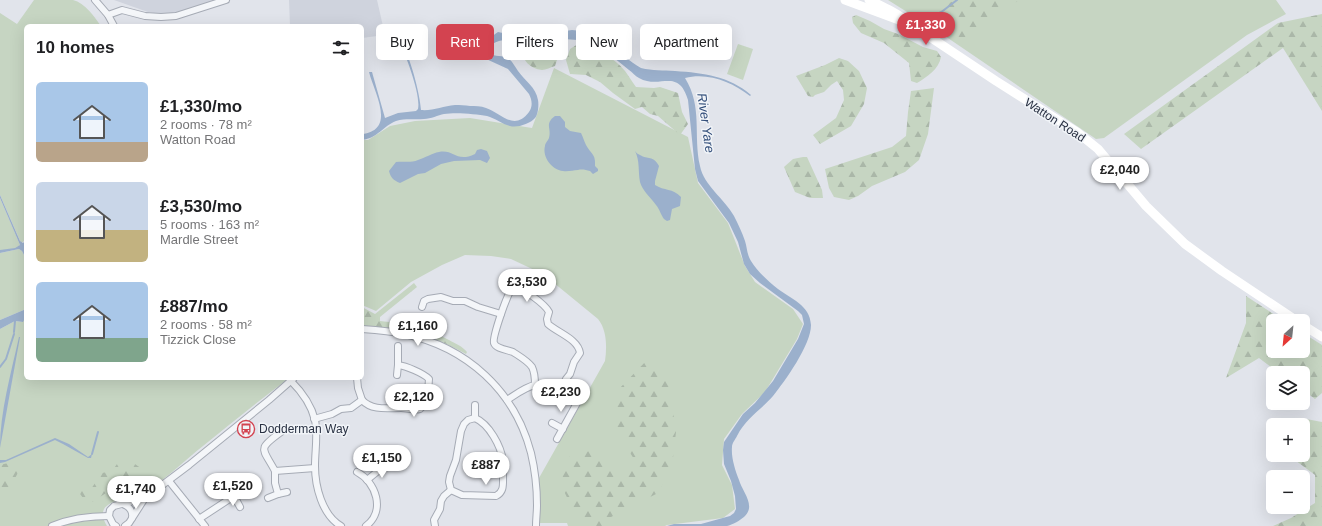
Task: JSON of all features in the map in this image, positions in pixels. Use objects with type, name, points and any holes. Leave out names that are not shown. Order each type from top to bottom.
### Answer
[{"type":"main road","name":"Watton Road","points":[[845,0],[912,25]]},
{"type":"main road","name":"Watton Road","points":[[869,0],[890,9],[996,81],[1077,132],[1098,149],[1146,206],[1185,244],[1222,271],[1286,314]]},
{"type":"main road","points":[[1310,329],[1322,337]]},
{"type":"street","points":[[95,0],[108,15],[113,24]]},
{"type":"street","points":[[108,15],[122,10],[145,16],[176,16],[226,0]]},
{"type":"street","points":[[535,385],[532,368],[529,364],[512,351],[497,346],[494,343],[501,314],[509,292],[512,289],[517,288],[523,290],[547,308],[549,312],[547,319],[548,324],[577,346],[580,353],[574,362],[570,374],[563,386],[560,388]]},
{"type":"street","points":[[422,307],[424,301],[428,298],[441,297],[453,301],[465,301],[478,307],[501,314]]},
{"type":"street","points":[[364,329],[405,334],[421,338],[450,350],[484,373],[499,390],[507,400],[521,427],[531,453],[536,490],[536,526]]},
{"type":"street","points":[[397,375],[398,346]]},
{"type":"street","points":[[357,380],[359,394],[365,404],[381,409],[401,408],[417,410],[424,405],[429,379],[409,368],[398,365]]},
{"type":"street","points":[[116,526],[113,524],[109,516],[110,510],[114,506],[145,498],[264,404],[291,380]]},
{"type":"street","points":[[293,380],[308,404],[314,419],[317,432],[315,468],[317,483],[325,507],[333,519],[341,526]]},
{"type":"street","points":[[507,400],[535,385],[563,388],[574,394],[577,399],[577,404],[557,439]]},
{"type":"street","points":[[314,419],[332,414],[341,409],[351,408],[362,400]]},
{"type":"street","points":[[475,405],[475,418]]},
{"type":"street","points":[[475,418],[487,426],[502,455],[504,462],[502,490],[500,494],[496,496],[462,495],[451,490],[449,482],[450,476],[456,460],[461,431],[464,424],[468,420],[475,418]]},
{"type":"street","points":[[552,423],[563,429]]},
{"type":"street","points":[[278,494],[275,482],[275,471],[265,455],[264,450],[265,444],[281,432]]},
{"type":"street","points":[[367,480],[378,471],[389,466]]},
{"type":"street","points":[[275,471],[315,468]]},
{"type":"street","points":[[357,472],[367,480],[378,504],[375,515],[366,526]]},
{"type":"street","points":[[168,481],[205,526]]},
{"type":"street","points":[[227,482],[240,506]]},
{"type":"street","points":[[434,526],[434,520],[440,509],[441,501],[451,490]]},
{"type":"street","points":[[268,498],[287,492]]},
{"type":"street","points":[[199,520],[234,496]]},
{"type":"street","points":[[129,524],[145,498]]},
{"type":"street","points":[[123,504],[130,509],[132,514],[129,524]]},
{"type":"street","points":[[52,526],[90,516],[109,516]]},
{"type":"street","points":[[533,526],[536,518]]},
{"type":"shaded area","points":[[114,0],[216,0],[179,14],[164,15],[148,12]]},
{"type":"shaded area","points":[[289,0],[377,0],[382,24],[376,24],[376,36],[364,38],[364,24],[290,24]]},
{"type":"green space","points":[[34,0],[73,0],[89,10],[100,24],[24,24],[24,241],[21,243],[0,195],[0,13],[17,24]]},
{"type":"green space","points":[[888,0],[1276,0],[1286,14],[1247,35],[1104,138],[1096,139],[942,34]]},
{"type":"green space","points":[[954,0],[1019,0],[961,45],[926,20]]},
{"type":"green space","points":[[1322,14],[1322,111],[1283,48],[1141,149],[1124,134],[1278,23]]},
{"type":"green space","points":[[856,15],[923,47],[937,51],[941,57],[938,65],[917,83],[911,81],[909,63],[884,43],[861,33],[853,23],[852,17]]},
{"type":"green space","points":[[738,44],[753,49],[743,80],[727,74]]},
{"type":"green space","points":[[576,45],[576,60],[614,60],[621,66],[636,87],[660,87],[678,93],[682,112],[688,124],[680,135],[658,116],[650,114],[642,107],[635,109],[600,82],[586,75],[570,74],[566,60],[568,60],[570,49]]},
{"type":"green space","points":[[839,58],[848,61],[859,71],[867,88],[864,104],[851,126],[820,144],[813,135],[836,118],[844,100],[843,90],[837,81],[824,92],[813,97],[808,96],[796,76]]},
{"type":"green space","points":[[525,60],[557,60],[555,66],[544,70],[534,68]]},
{"type":"green space","points":[[554,68],[688,137],[698,183],[728,223],[745,266],[755,282],[793,309],[803,324],[797,339],[765,392],[742,414],[724,439],[722,465],[732,485],[735,509],[723,518],[665,526],[568,526],[567,523],[540,523],[539,478],[605,361],[606,350],[605,333],[598,319],[543,274],[511,259],[491,256],[465,255],[442,265],[411,282],[376,311],[364,306],[364,140],[368,140],[390,126],[415,121],[470,118],[532,128]]},
{"type":"green space","points":[[934,88],[928,134],[919,160],[905,172],[872,186],[858,196],[849,200],[834,197],[829,188],[825,169],[892,147],[906,136],[911,91]]},
{"type":"green space","points":[[807,157],[822,190],[823,198],[810,198],[795,192],[784,167],[793,159]]},
{"type":"green space","points":[[0,198],[20,245],[15,248],[0,250]]},
{"type":"green space","points":[[19,249],[24,255],[24,310],[0,320],[0,253]]},
{"type":"green space","points":[[414,283],[417,287],[380,317],[380,321],[407,325],[433,333],[449,340],[467,352],[466,354],[440,341],[402,329],[364,326],[364,308],[375,314]]},
{"type":"green space","points":[[1246,296],[1273,314],[1266,314],[1266,358],[1310,358],[1310,337],[1322,345],[1322,393],[1315,399],[1310,395],[1310,366],[1270,366],[1259,358],[1226,378],[1246,323]]},
{"type":"green space","points":[[24,319],[24,380],[286,380],[160,482],[112,502],[107,506],[104,509],[103,516],[107,526],[0,526],[0,329],[15,321],[22,322]]},
{"type":"green space","points":[[650,357],[669,386],[676,432],[672,466],[658,493],[611,517],[605,526],[581,526],[560,483],[570,455],[589,451],[618,473],[640,468],[617,433],[617,391]]},
{"type":"green space","points":[[1310,420],[1322,422],[1322,526],[1273,526],[1297,514],[1310,514],[1310,506],[1315,503],[1315,475],[1298,462],[1310,462]]},
{"type":"green space","points":[[27,454],[7,493],[0,491],[0,465]]},
{"type":"green space","points":[[125,457],[142,469],[90,503],[83,498],[78,491],[83,481],[91,489],[102,473],[112,471]]},
{"type":"water","points":[[568,31],[576,31],[576,40],[568,39]]},
{"type":"water","points":[[498,32],[502,33],[502,40],[494,44],[494,35]]},
{"type":"water","points":[[494,55],[502,57],[502,60],[510,60],[535,91],[538,100],[537,115],[530,122],[523,125],[513,126],[507,125],[487,116],[449,113],[427,119],[407,119],[396,121],[372,137],[364,140],[364,133],[373,131],[379,125],[381,118],[378,99],[369,72],[372,72],[385,118],[398,113],[416,111],[418,109],[415,85],[407,60],[409,60],[417,85],[421,110],[430,110],[455,105],[478,106],[492,110],[513,121],[518,121],[529,112],[532,103],[529,94],[508,69],[488,60],[494,60]]},
{"type":"water","points":[[616,60],[629,60],[641,68],[706,74],[734,84],[751,95],[750,96],[735,86],[711,77],[694,76],[685,78],[691,89],[696,110],[698,155],[702,173],[710,186],[734,216],[746,243],[753,265],[774,286],[804,307],[810,318],[810,333],[807,342],[790,372],[773,396],[749,419],[732,444],[732,455],[736,472],[749,503],[749,507],[745,516],[739,521],[727,526],[667,526],[674,524],[701,524],[730,516],[734,513],[736,509],[735,496],[724,464],[724,442],[743,414],[755,403],[773,381],[798,339],[804,324],[802,315],[798,311],[750,274],[744,264],[738,242],[729,223],[698,181],[695,169],[688,100],[684,90],[679,84],[674,82],[647,81],[636,76]]},
{"type":"water","points":[[555,116],[560,116],[565,122],[565,127],[570,131],[581,133],[586,145],[594,156],[595,166],[598,171],[593,174],[590,171],[584,170],[563,171],[552,166],[546,158],[544,150],[550,135],[549,124]]},
{"type":"water","points":[[481,149],[487,151],[490,158],[487,163],[480,160],[454,161],[441,164],[425,173],[418,174],[400,183],[393,178],[389,171],[396,162],[415,161],[439,152],[448,152],[459,157],[463,157],[475,154],[477,150]]},
{"type":"water","points":[[635,151],[643,156],[655,160],[659,166],[655,185],[675,192],[681,197],[680,206],[672,209],[670,220],[667,221],[664,219],[641,185],[638,159]]},
{"type":"water","points":[[0,195],[20,241],[23,243],[24,242],[24,255],[19,249],[0,253],[0,250],[15,248],[20,245]]},
{"type":"water","points":[[24,310],[23,322],[15,321],[0,329],[0,320]]},
{"type":"water","points":[[19,337],[0,448],[0,434],[4,407]]},
{"type":"water","points":[[55,438],[69,444],[88,457],[92,454],[91,458],[88,458],[55,440],[0,463],[0,460],[6,460]]},
{"type":"waterway","points":[[927,23],[957,0]]},
{"type":"waterway","points":[[14,332],[15,321]]},
{"type":"waterway","points":[[0,367],[6,359],[14,334]]},
{"type":"waterway","points":[[92,454],[98,432]]},
{"type":"place","name":"Dodderman Way","points":[[246,429]]},
{"type":"water label","name":"River Yare","points":[[706,123]]}]
